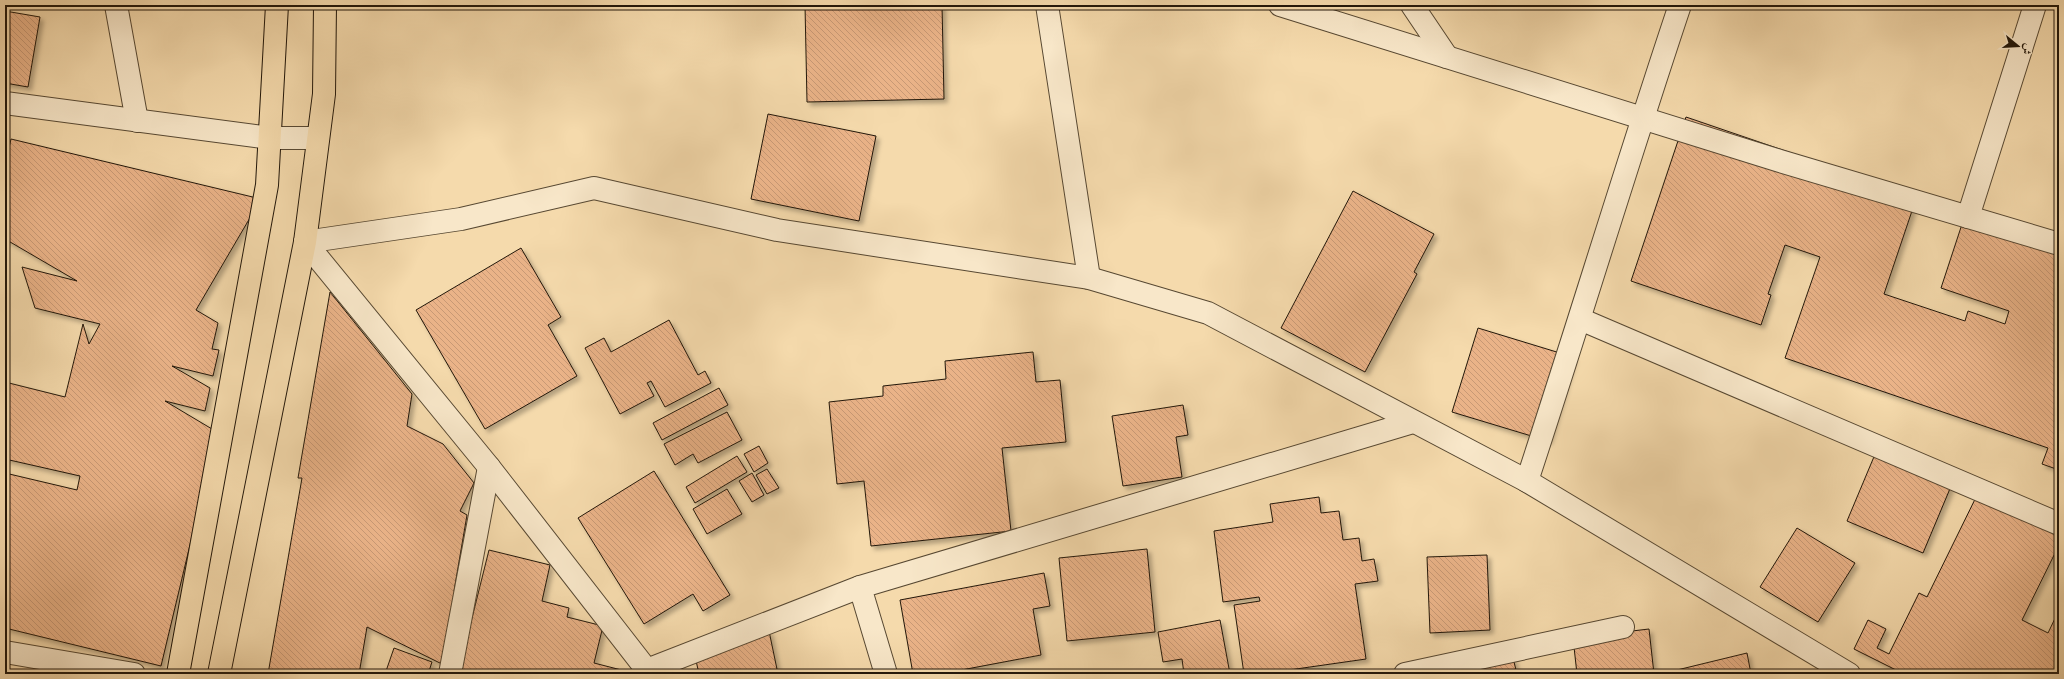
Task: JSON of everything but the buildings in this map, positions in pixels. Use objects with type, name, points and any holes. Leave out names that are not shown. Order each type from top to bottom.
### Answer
[{"type":"main road","points":[[178,674],[267,185],[278,5]]},
{"type":"main road","points":[[219,674],[305,242],[324,94],[325,5]]},
{"type":"street","points":[[116,5],[137,121]]},
{"type":"street","points":[[1047,5],[1089,278]]},
{"type":"street","points":[[1280,5],[1642,118],[2059,244]]},
{"type":"street","points":[[1412,5],[1447,57]]},
{"type":"street","points":[[1527,481],[1580,319],[1642,118],[1680,5]]},
{"type":"street","points":[[1968,217],[2035,5]]},
{"type":"street","points":[[5,103],[270,138],[318,138]]},
{"type":"street","points":[[305,242],[461,219],[594,188],[777,230],[1089,278],[1208,313],[1527,481],[1846,673]]},
{"type":"street","points":[[305,242],[488,467],[648,673],[860,587],[1413,422]]},
{"type":"street","points":[[1580,319],[2059,524]]},
{"type":"street","points":[[450,674],[488,467]]},
{"type":"street","points":[[860,587],[886,674]]},
{"type":"street","points":[[1406,674],[1624,627]]},
{"type":"street","points":[[5,652],[134,674]]}]
